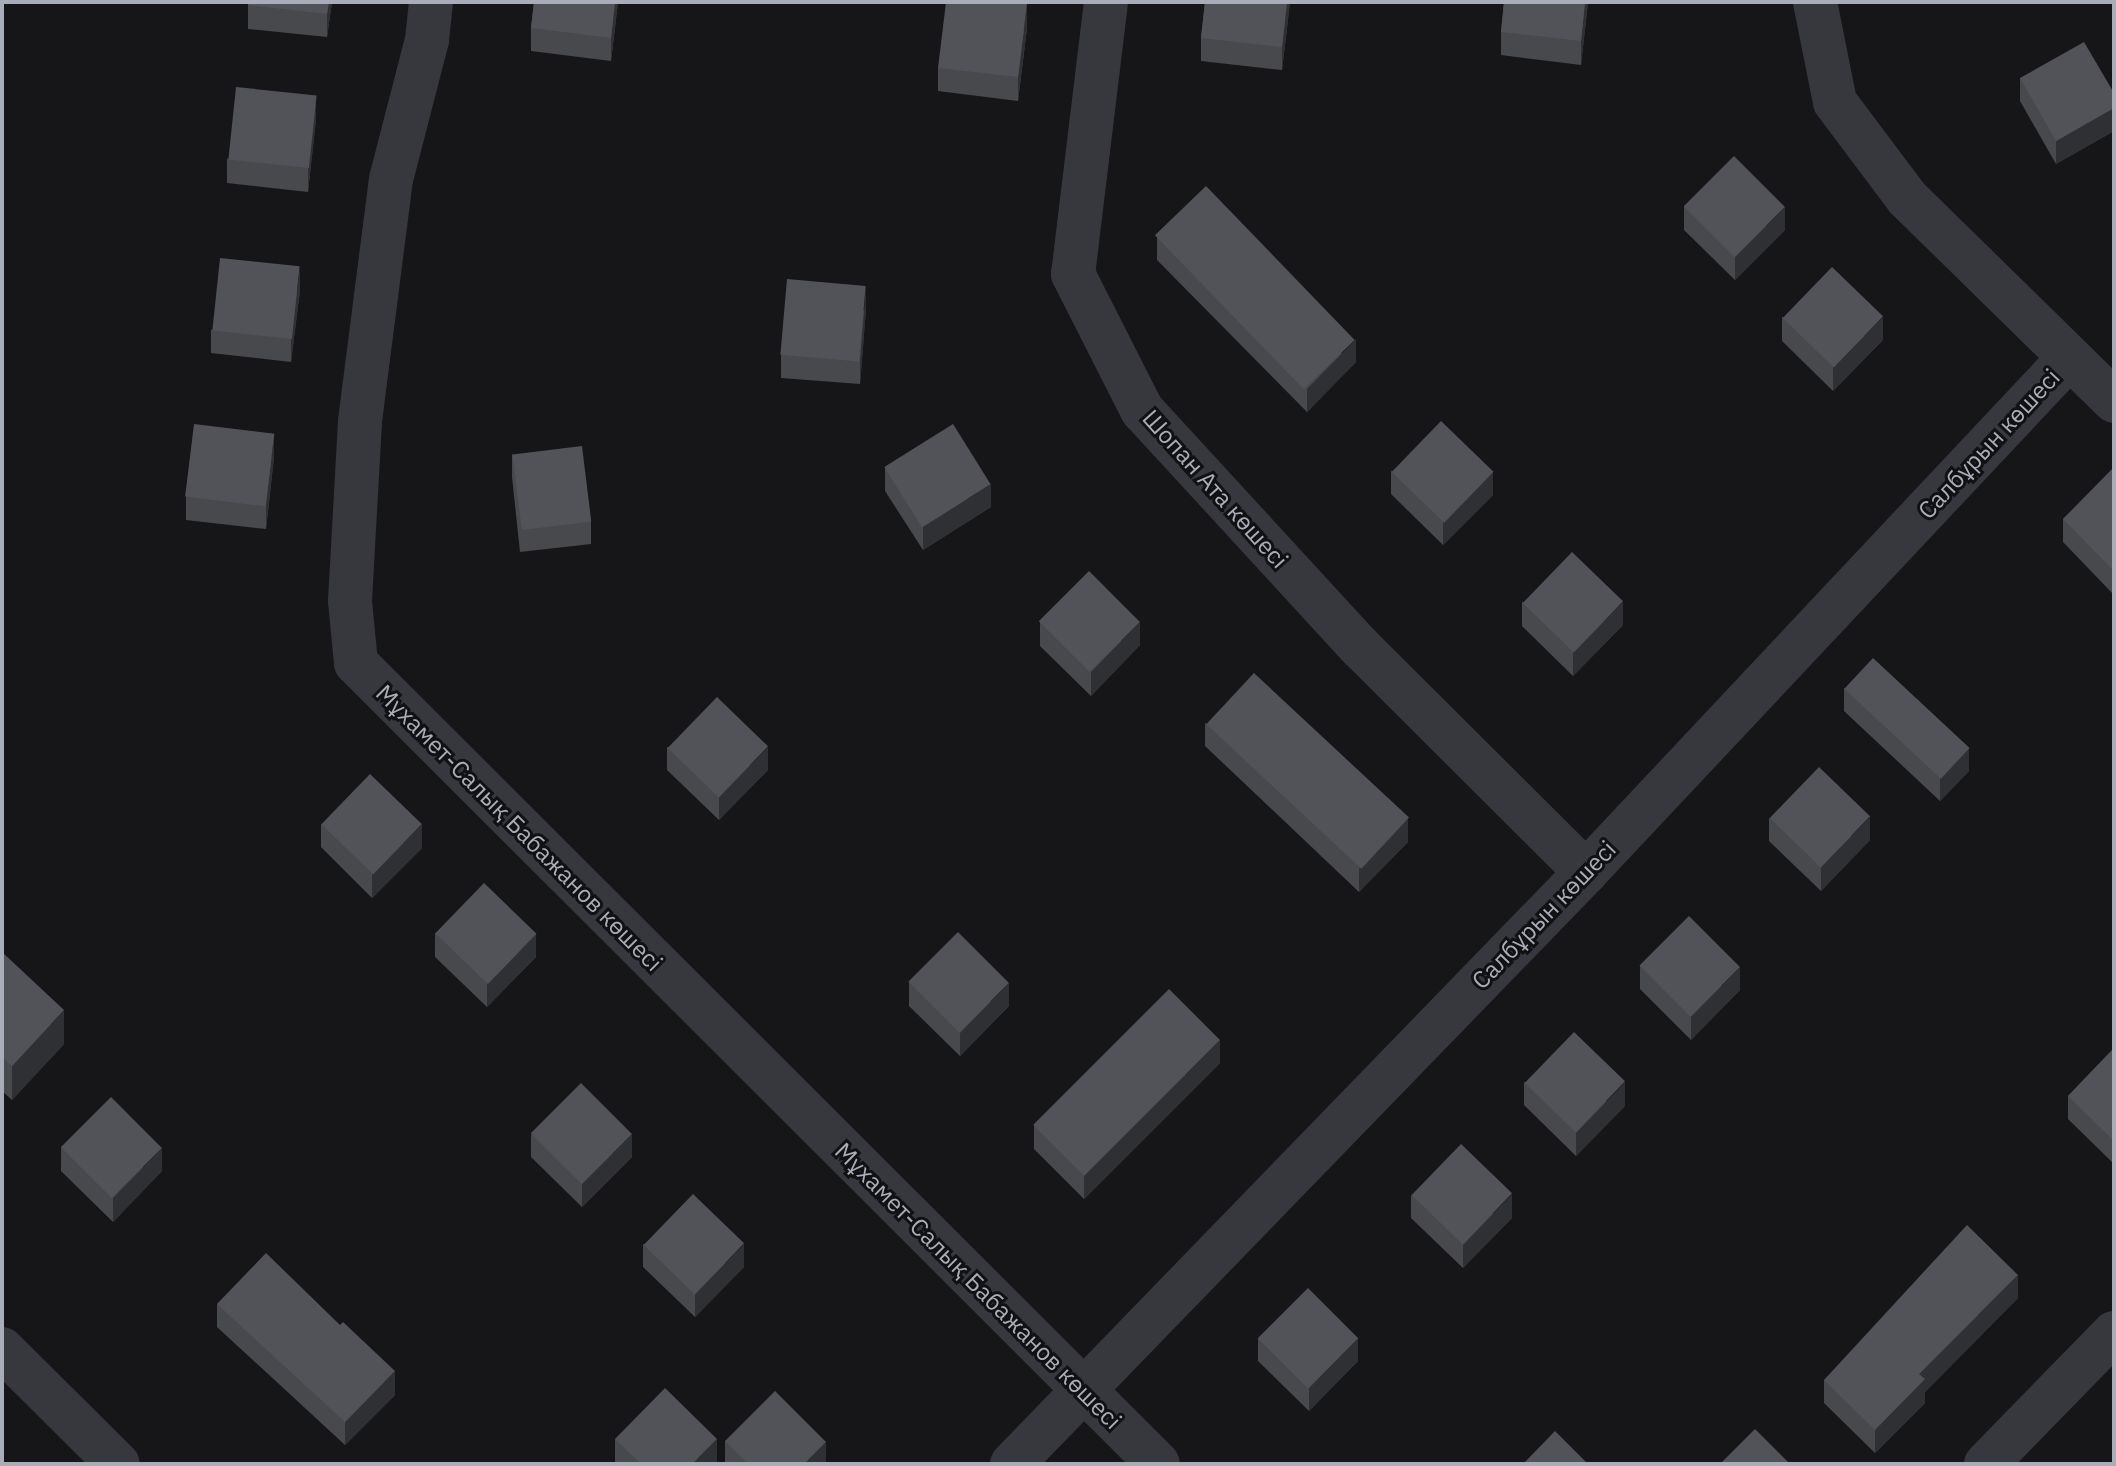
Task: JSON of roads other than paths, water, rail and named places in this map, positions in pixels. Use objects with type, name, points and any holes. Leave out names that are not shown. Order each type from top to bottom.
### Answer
[{"type":"street","name":"Мұхамет-Салық Бабажанов көшесі","points":[[431,2],[427,40],[391,179],[360,422],[350,601],[356,663],[1158,1464]]},
{"type":"street","name":"Шопан Ата көшесі","points":[[1106,2],[1073,274],[1142,410],[1360,647],[1586,872]]},
{"type":"street","points":[[1815,2],[1835,102],[1907,198],[2114,401]]},
{"type":"street","name":"Салбұрын көшесі","points":[[1012,1464],[1586,872],[2068,359]]},
{"type":"street","points":[[1986,1464],[2114,1333]]},
{"type":"street","points":[[2,1349],[118,1464]]}]
